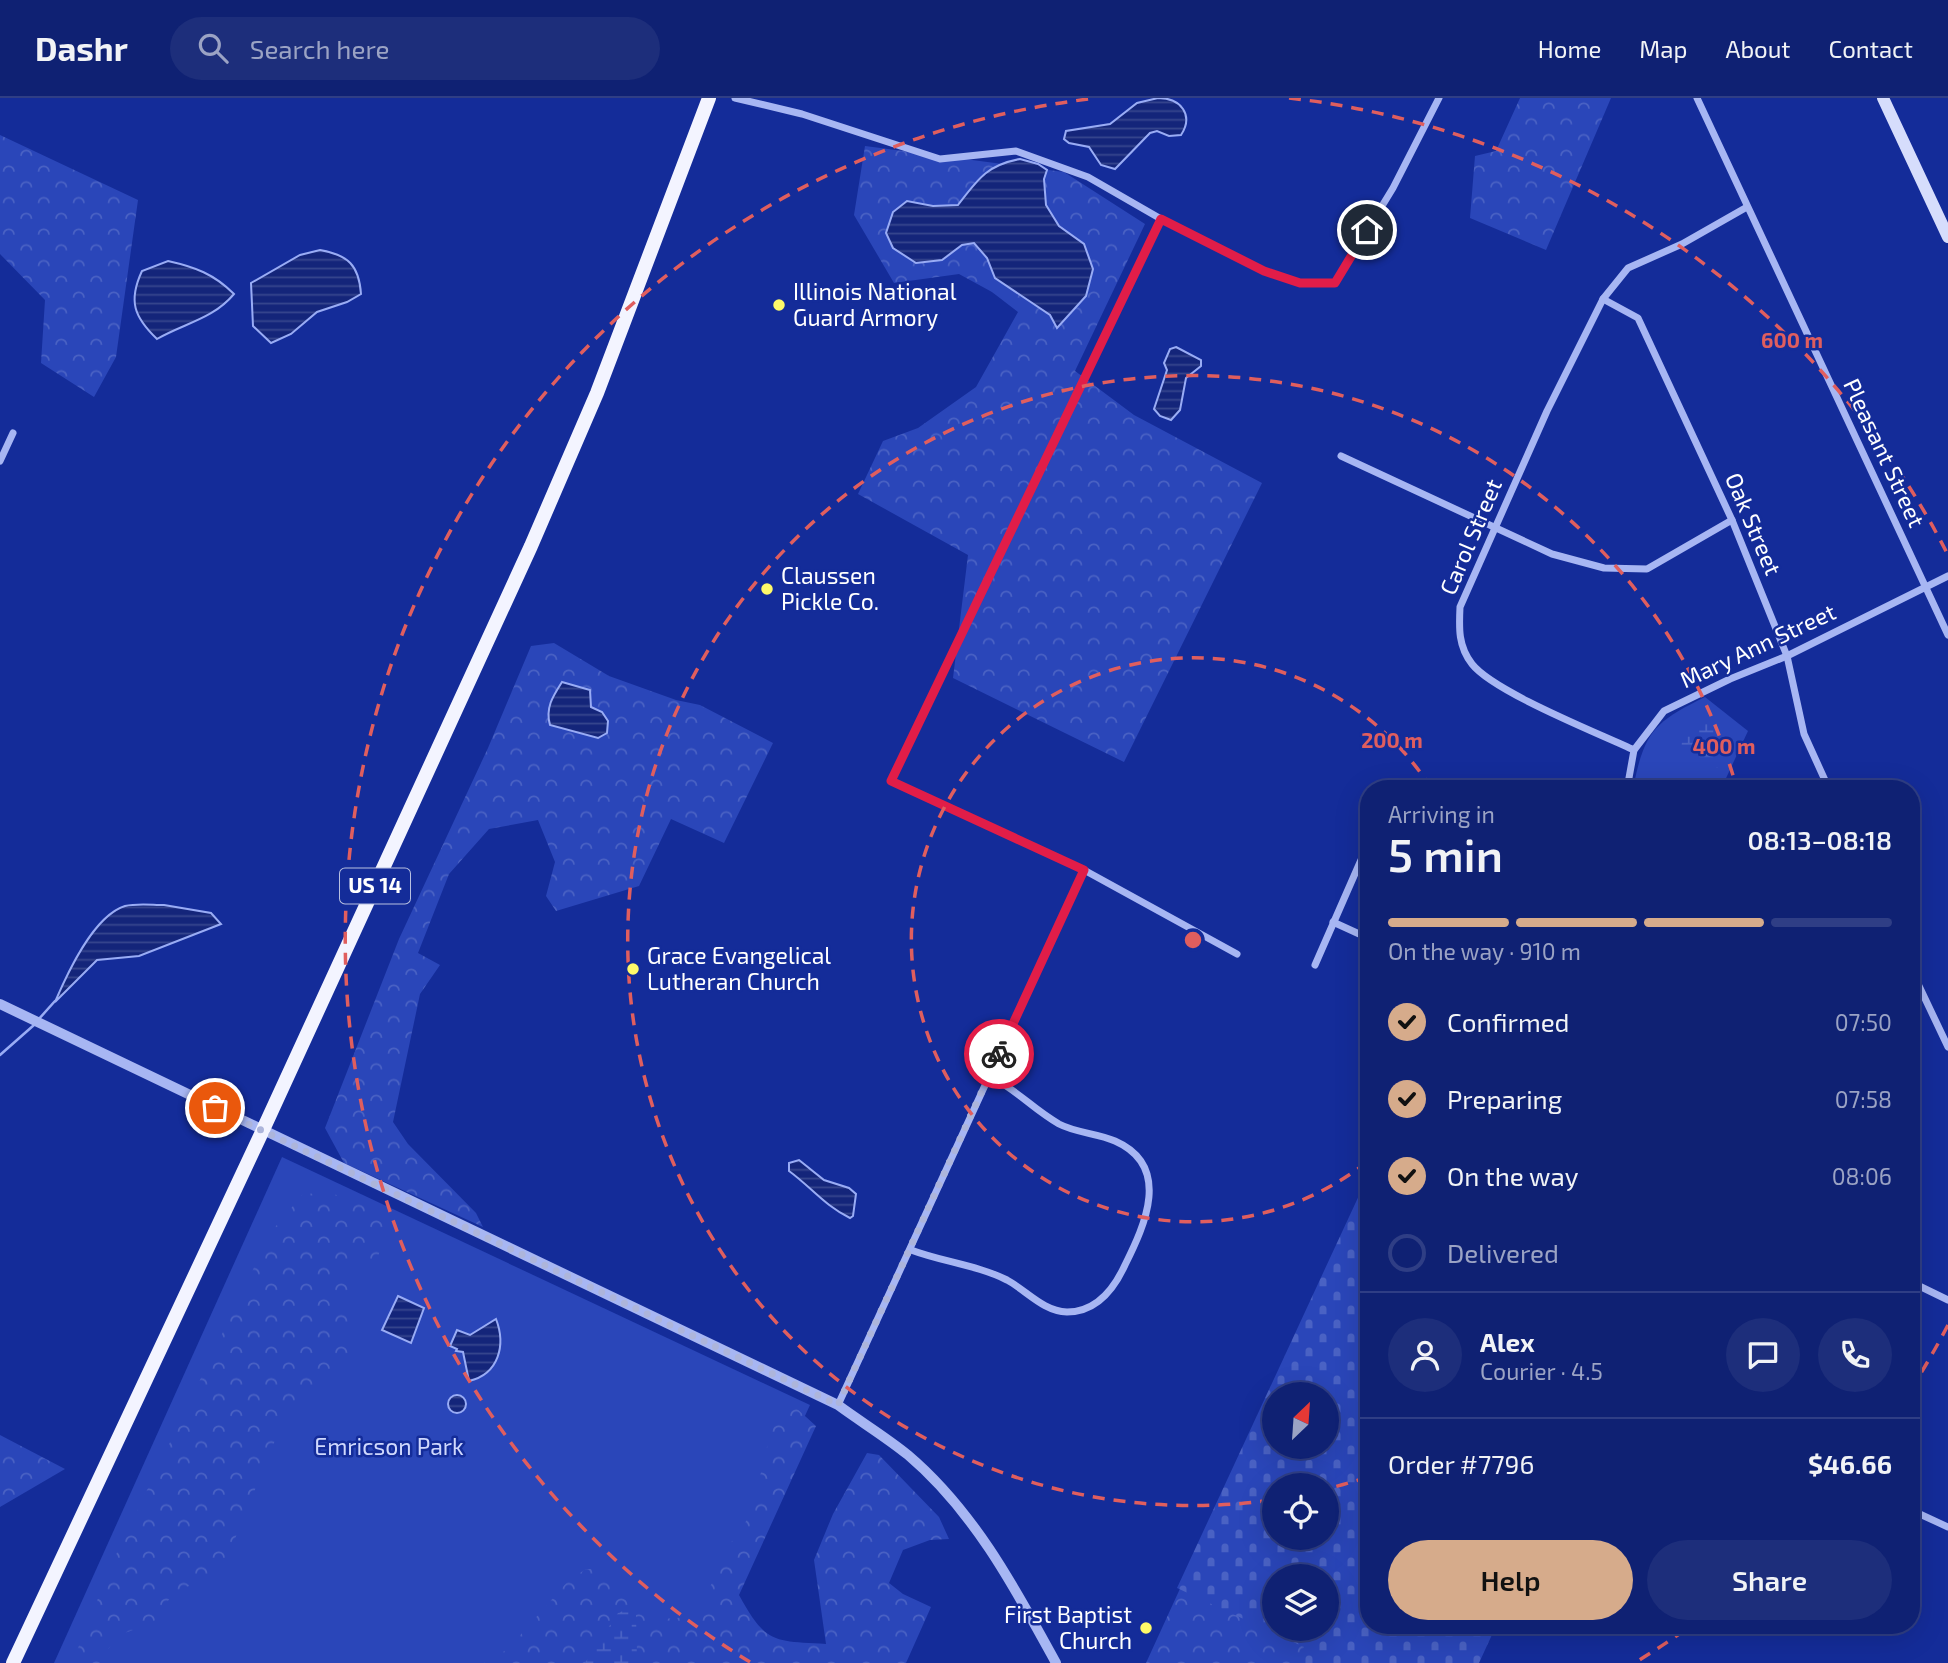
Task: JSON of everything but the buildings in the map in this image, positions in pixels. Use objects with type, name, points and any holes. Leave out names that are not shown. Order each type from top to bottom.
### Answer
[{"type":"main road","name":"US 14","points":[[13,1663],[262,1132],[531,546],[597,393],[709,98]]},
{"type":"main road","points":[[1883,98],[1948,237]]},
{"type":"street","points":[[735,98],[802,114],[940,159],[1016,151],[1088,177],[1161,219],[1264,271],[1300,283],[1335,283],[1393,188],[1439,98]]},
{"type":"street","name":"Pleasant Street","points":[[1697,98],[1948,635]]},
{"type":"street","name":"Carol Street","points":[[1634,750],[1499,686],[1472,664],[1458,638],[1460,607],[1546,411],[1602,299],[1628,268],[1682,244],[1747,206]]},
{"type":"street","points":[[1161,219],[891,781],[1084,870],[1237,954]]},
{"type":"street","name":"Oak Street","points":[[1602,299],[1638,318],[1732,520],[1787,656],[1804,734],[1825,780]]},
{"type":"street","points":[[0,461],[13,433]]},
{"type":"street","points":[[1341,456],[1577,563],[1604,568],[1647,569],[1732,520]]},
{"type":"street","name":"Mary Ann Street","points":[[1629,780],[1634,750],[1664,711],[1730,679],[1787,656],[1948,576]]},
{"type":"street","points":[[1315,965],[1360,862]]},
{"type":"street","points":[[838,1405],[1084,870]]},
{"type":"street","points":[[1334,922],[1360,934]]},
{"type":"street","points":[[1920,988],[1948,1047]]},
{"type":"street","points":[[0,1004],[262,1132],[838,1405],[908,1455],[942,1489],[979,1533],[1010,1578],[1056,1663]]},
{"type":"street","points":[[911,1250],[936,1259],[968,1265],[1007,1280],[1049,1308],[1067,1312],[1085,1309],[1108,1295],[1126,1264],[1150,1209],[1150,1182],[1135,1154],[1116,1141],[1062,1125],[1037,1110],[1018,1091],[990,1076]]},
{"type":"street","points":[[1920,1286],[1948,1300]]},
{"type":"street","points":[[1920,1514],[1948,1527]]},
{"type":"green space","points":[[1520,98],[1611,98],[1546,250],[1470,218],[1475,156],[1496,151]]},
{"type":"green space","points":[[0,135],[138,200],[116,357],[94,397],[41,363],[45,300],[0,254]]},
{"type":"green space","points":[[865,146],[1064,172],[1145,224],[1075,371],[1134,415],[1262,483],[1124,762],[953,678],[968,555],[858,494],[883,441],[918,428],[976,387],[1018,312],[992,292],[959,274],[894,283],[854,215]]},
{"type":"green space","points":[[554,643],[609,676],[676,700],[700,705],[773,743],[724,843],[671,819],[639,886],[556,911],[546,896],[555,862],[538,820],[489,829],[449,874],[418,953],[440,965],[420,994],[393,1122],[408,1144],[476,1213],[483,1227],[344,1163],[325,1128],[399,939],[488,748],[531,646]]},
{"type":"green space","points":[[1705,697],[1748,731],[1725,780],[1635,780],[1647,741],[1663,722]]},
{"type":"green space","points":[[1712,719],[1728,725],[1733,731],[1717,768],[1681,757],[1677,751],[1687,736]]},
{"type":"green space","name":"Emricson Park","points":[[282,1157],[810,1405],[691,1663],[54,1663]]},
{"type":"green space","points":[[327,1193],[357,1199],[390,1221],[376,1262],[343,1271],[352,1299],[350,1355],[335,1374],[289,1406],[226,1561],[194,1584],[174,1592],[153,1623],[119,1635],[102,1657],[104,1663],[72,1663],[113,1561],[271,1232],[303,1194]]},
{"type":"green space","points":[[1360,1193],[1360,1634],[1492,1634],[1479,1663],[1297,1663],[1304,1647],[1291,1641],[1339,1641],[1339,1564],[1262,1564],[1262,1627],[1177,1588],[1262,1405],[1262,1460],[1339,1460],[1339,1382],[1272,1382]]},
{"type":"green space","points":[[795,1407],[816,1426],[739,1595],[757,1623],[773,1637],[794,1642],[826,1644],[814,1560],[833,1514],[867,1453],[879,1455],[939,1517],[949,1539],[930,1540],[903,1550],[889,1583],[903,1594],[931,1607],[906,1663],[637,1663],[636,1615],[618,1613],[585,1663],[484,1663],[508,1649],[569,1580],[586,1569],[596,1569],[607,1574],[640,1612],[662,1619],[691,1617],[714,1580],[728,1547],[751,1514],[776,1409]]},
{"type":"green space","points":[[0,1435],[65,1469],[0,1507]]},
{"type":"green space","points":[[1189,1569],[1262,1621],[1262,1641],[1323,1641],[1329,1663],[1146,1663]]},
{"type":"green space","points":[[631,1608],[636,1615],[637,1663],[585,1663],[618,1613]]},
{"type":"shaded area","points":[[1158,98],[1173,101],[1183,109],[1186,121],[1181,135],[1169,136],[1157,131],[1150,133],[1115,169],[1101,165],[1089,147],[1069,143],[1064,139],[1066,131],[1110,124],[1137,103]]},
{"type":"shaded area","points":[[1020,159],[1038,164],[1047,170],[1044,179],[1046,205],[1059,226],[1084,244],[1093,269],[1086,296],[1057,328],[1050,315],[995,278],[987,258],[974,243],[962,245],[942,260],[916,263],[893,248],[886,233],[893,212],[907,201],[933,206],[958,205],[984,174],[999,165]]},
{"type":"shaded area","points":[[320,250],[345,258],[350,263],[358,276],[361,294],[347,302],[317,312],[291,334],[271,343],[253,326],[251,283],[300,255]]},
{"type":"shaded area","points":[[168,261],[204,272],[234,294],[208,315],[157,339],[138,316],[135,291],[142,271]]},
{"type":"shaded area","points":[[1176,347],[1201,360],[1201,366],[1186,378],[1180,410],[1171,420],[1160,416],[1154,409],[1167,370],[1164,363],[1170,349]]},
{"type":"shaded area","points":[[562,682],[590,690],[591,707],[602,712],[608,721],[607,733],[598,738],[550,725],[549,708]]},
{"type":"shaded area","points":[[164,905],[211,913],[221,924],[139,956],[97,960],[55,1002],[82,947],[102,921],[125,906]]},
{"type":"shaded area","points":[[799,1160],[824,1180],[849,1188],[856,1194],[853,1216],[850,1218],[833,1208],[789,1171],[789,1163]]},
{"type":"shaded area","points":[[398,1296],[424,1308],[411,1343],[382,1330]]},
{"type":"shaded area","points":[[496,1319],[500,1339],[498,1357],[487,1372],[469,1381],[463,1352],[450,1346],[457,1330],[470,1335]]},
{"type":"shaded area","points":[[457,1395],[463,1398],[466,1404],[463,1410],[457,1413],[451,1410],[448,1404],[451,1398]]},
{"type":"waterway","points":[[38,1020],[55,1001]]},
{"type":"waterway","points":[[0,1055],[34,1025]]},
{"type":"way so far","points":[[215,1108],[838,1405],[999,1054]]},
{"type":"place","name":"Illinois National Guard Armory","points":[[779,305]]},
{"type":"place","name":"Claussen Pickle Co.","points":[[767,589]]},
{"type":"place","name":"Grace Evangelical Lutheran Church","points":[[633,969]]},
{"type":"place","name":"First Baptist Church","points":[[1146,1628]]},
{"type":"route","points":[[999,1054],[1084,870],[891,781],[1161,219],[1264,271],[1300,283],[1335,283],[1367,230]]}]
